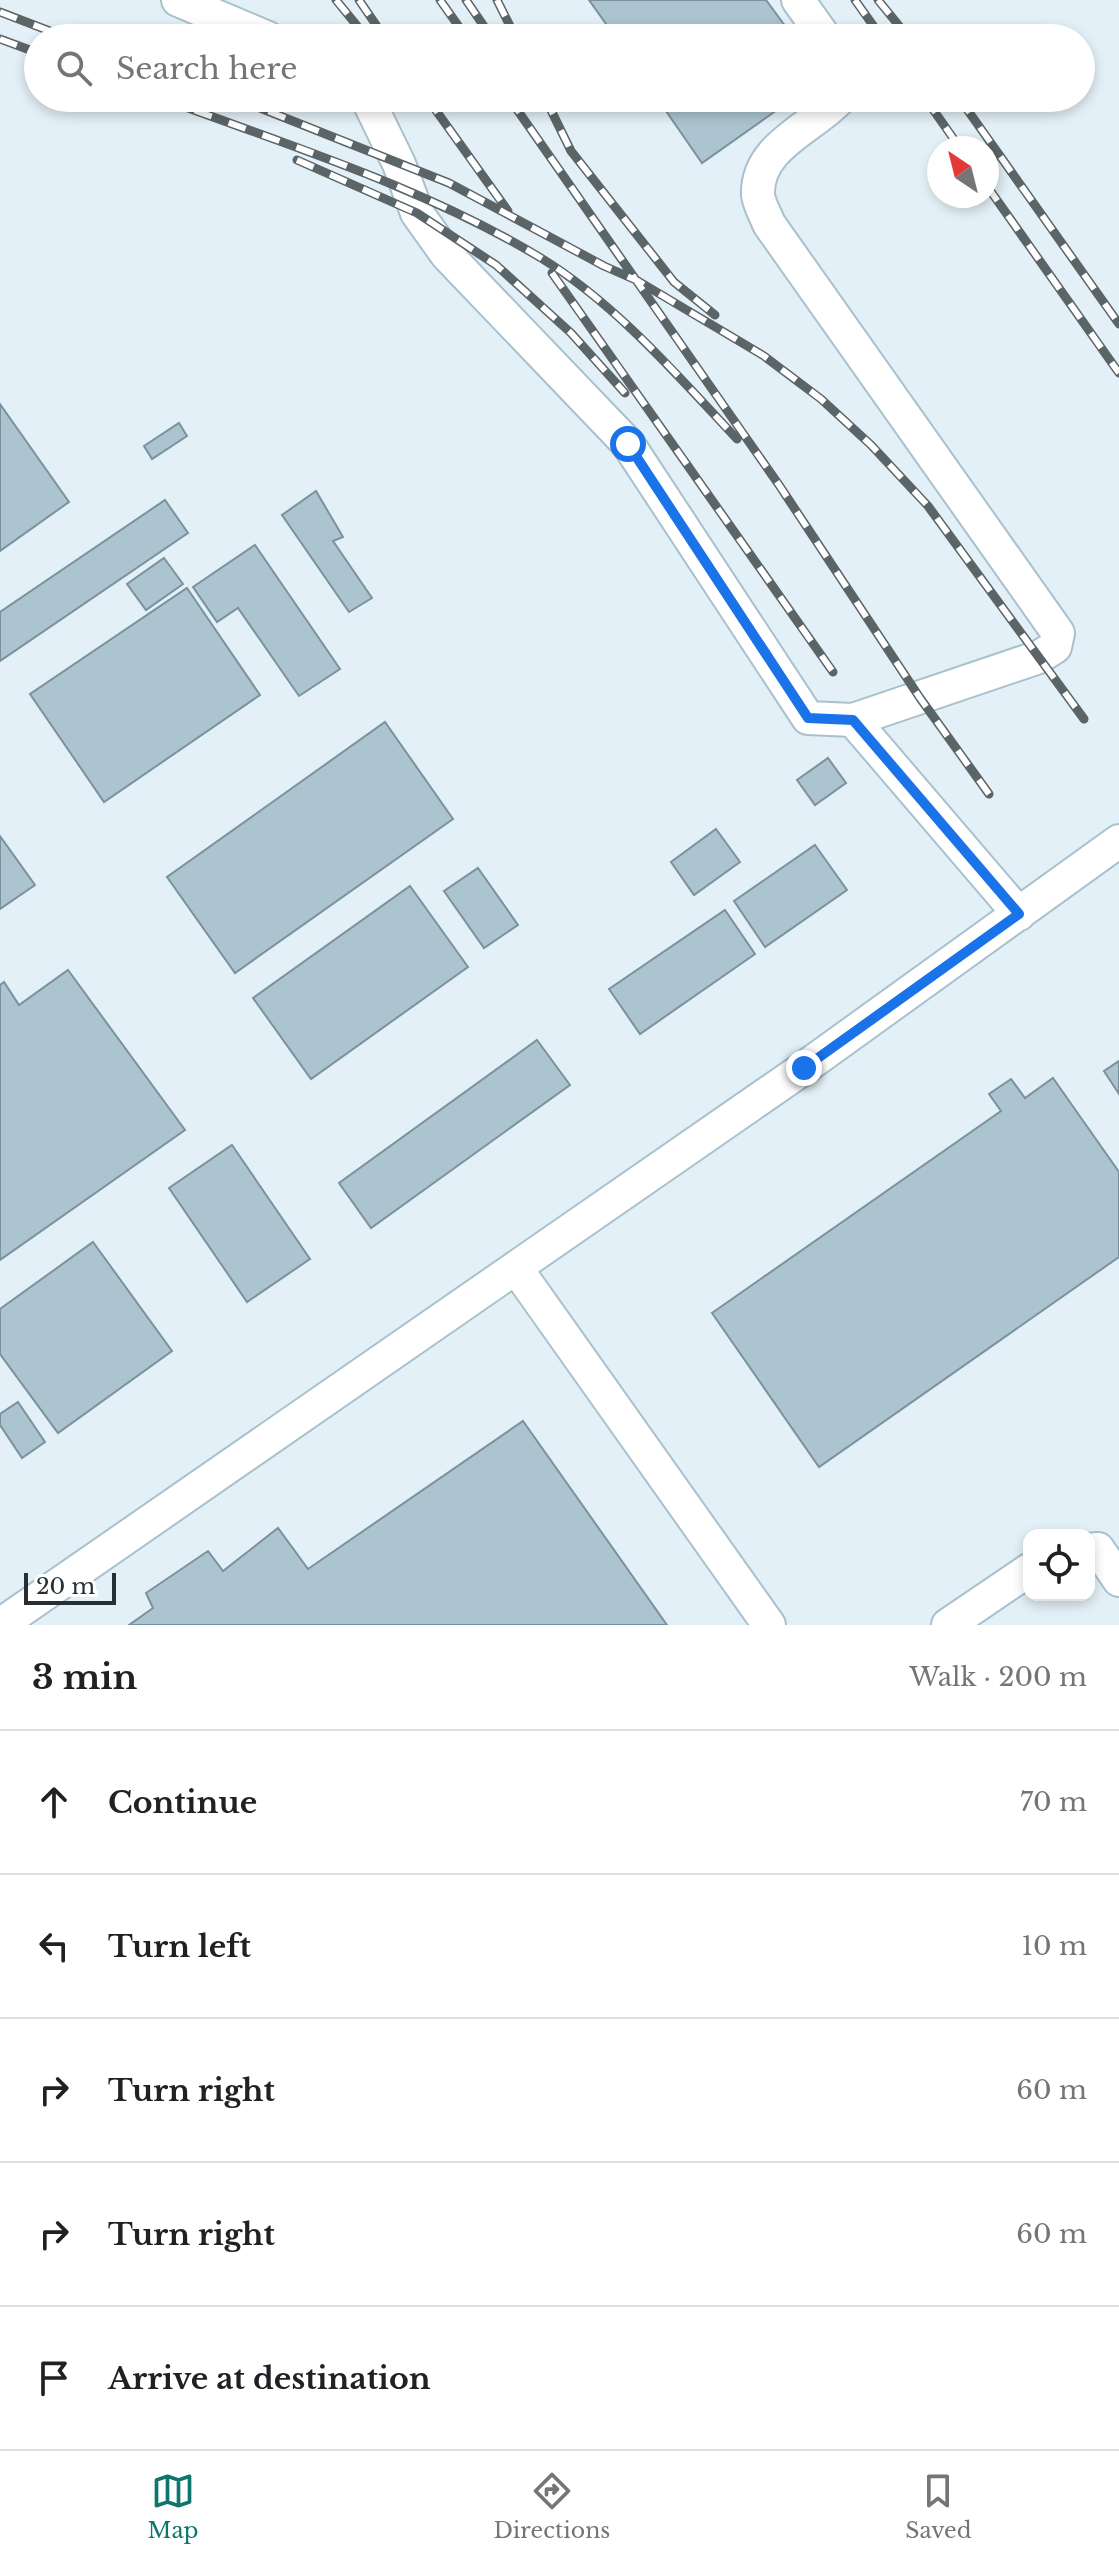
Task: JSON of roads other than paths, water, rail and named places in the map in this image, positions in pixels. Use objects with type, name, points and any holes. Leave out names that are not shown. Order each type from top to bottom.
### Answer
[{"type":"lane","points":[[178,0],[235,24]]},
{"type":"lane","points":[[798,0],[815,24]]},
{"type":"lane","points":[[374,112],[399,164],[417,213],[447,255],[628,444],[808,718],[853,720],[1039,657],[1055,647],[1058,633],[769,224],[758,196],[768,158],[823,112]]},
{"type":"lane","points":[[853,720],[1019,914]]},
{"type":"lane","points":[[0,1625],[804,1068],[1119,841]]},
{"type":"lane","points":[[516,1268],[769,1625]]},
{"type":"lane","points":[[1095,1549],[1098,1549],[1119,1580]]},
{"type":"lane","points":[[948,1625],[1023,1574]]},
{"type":"railway","points":[[336,0],[356,24]]},
{"type":"railway","points":[[359,0],[375,24]]},
{"type":"railway","points":[[440,0],[457,24]]},
{"type":"railway","points":[[466,0],[482,24]]},
{"type":"railway","points":[[497,0],[509,24]]},
{"type":"railway","points":[[855,0],[872,24]]},
{"type":"railway","points":[[878,0],[898,24]]},
{"type":"railway","points":[[0,12],[31,24]]},
{"type":"railway","points":[[0,39],[24,48]]},
{"type":"railway","points":[[200,112],[403,189],[541,258],[620,319],[737,439]]},
{"type":"railway","points":[[270,112],[449,183],[638,281],[764,356],[821,399],[871,445],[928,506],[1084,719]]},
{"type":"railway","points":[[437,112],[508,211]]},
{"type":"railway","points":[[519,112],[779,485],[920,698],[989,794]]},
{"type":"railway","points":[[552,112],[571,151],[674,282],[715,315]]},
{"type":"railway","points":[[935,112],[952,136]]},
{"type":"railway","points":[[969,112],[1119,324]]},
{"type":"railway","points":[[297,160],[417,213],[496,265],[571,333],[625,393]]},
{"type":"railway","points":[[999,203],[1119,373]]},
{"type":"railway","points":[[552,273],[833,672]]}]
